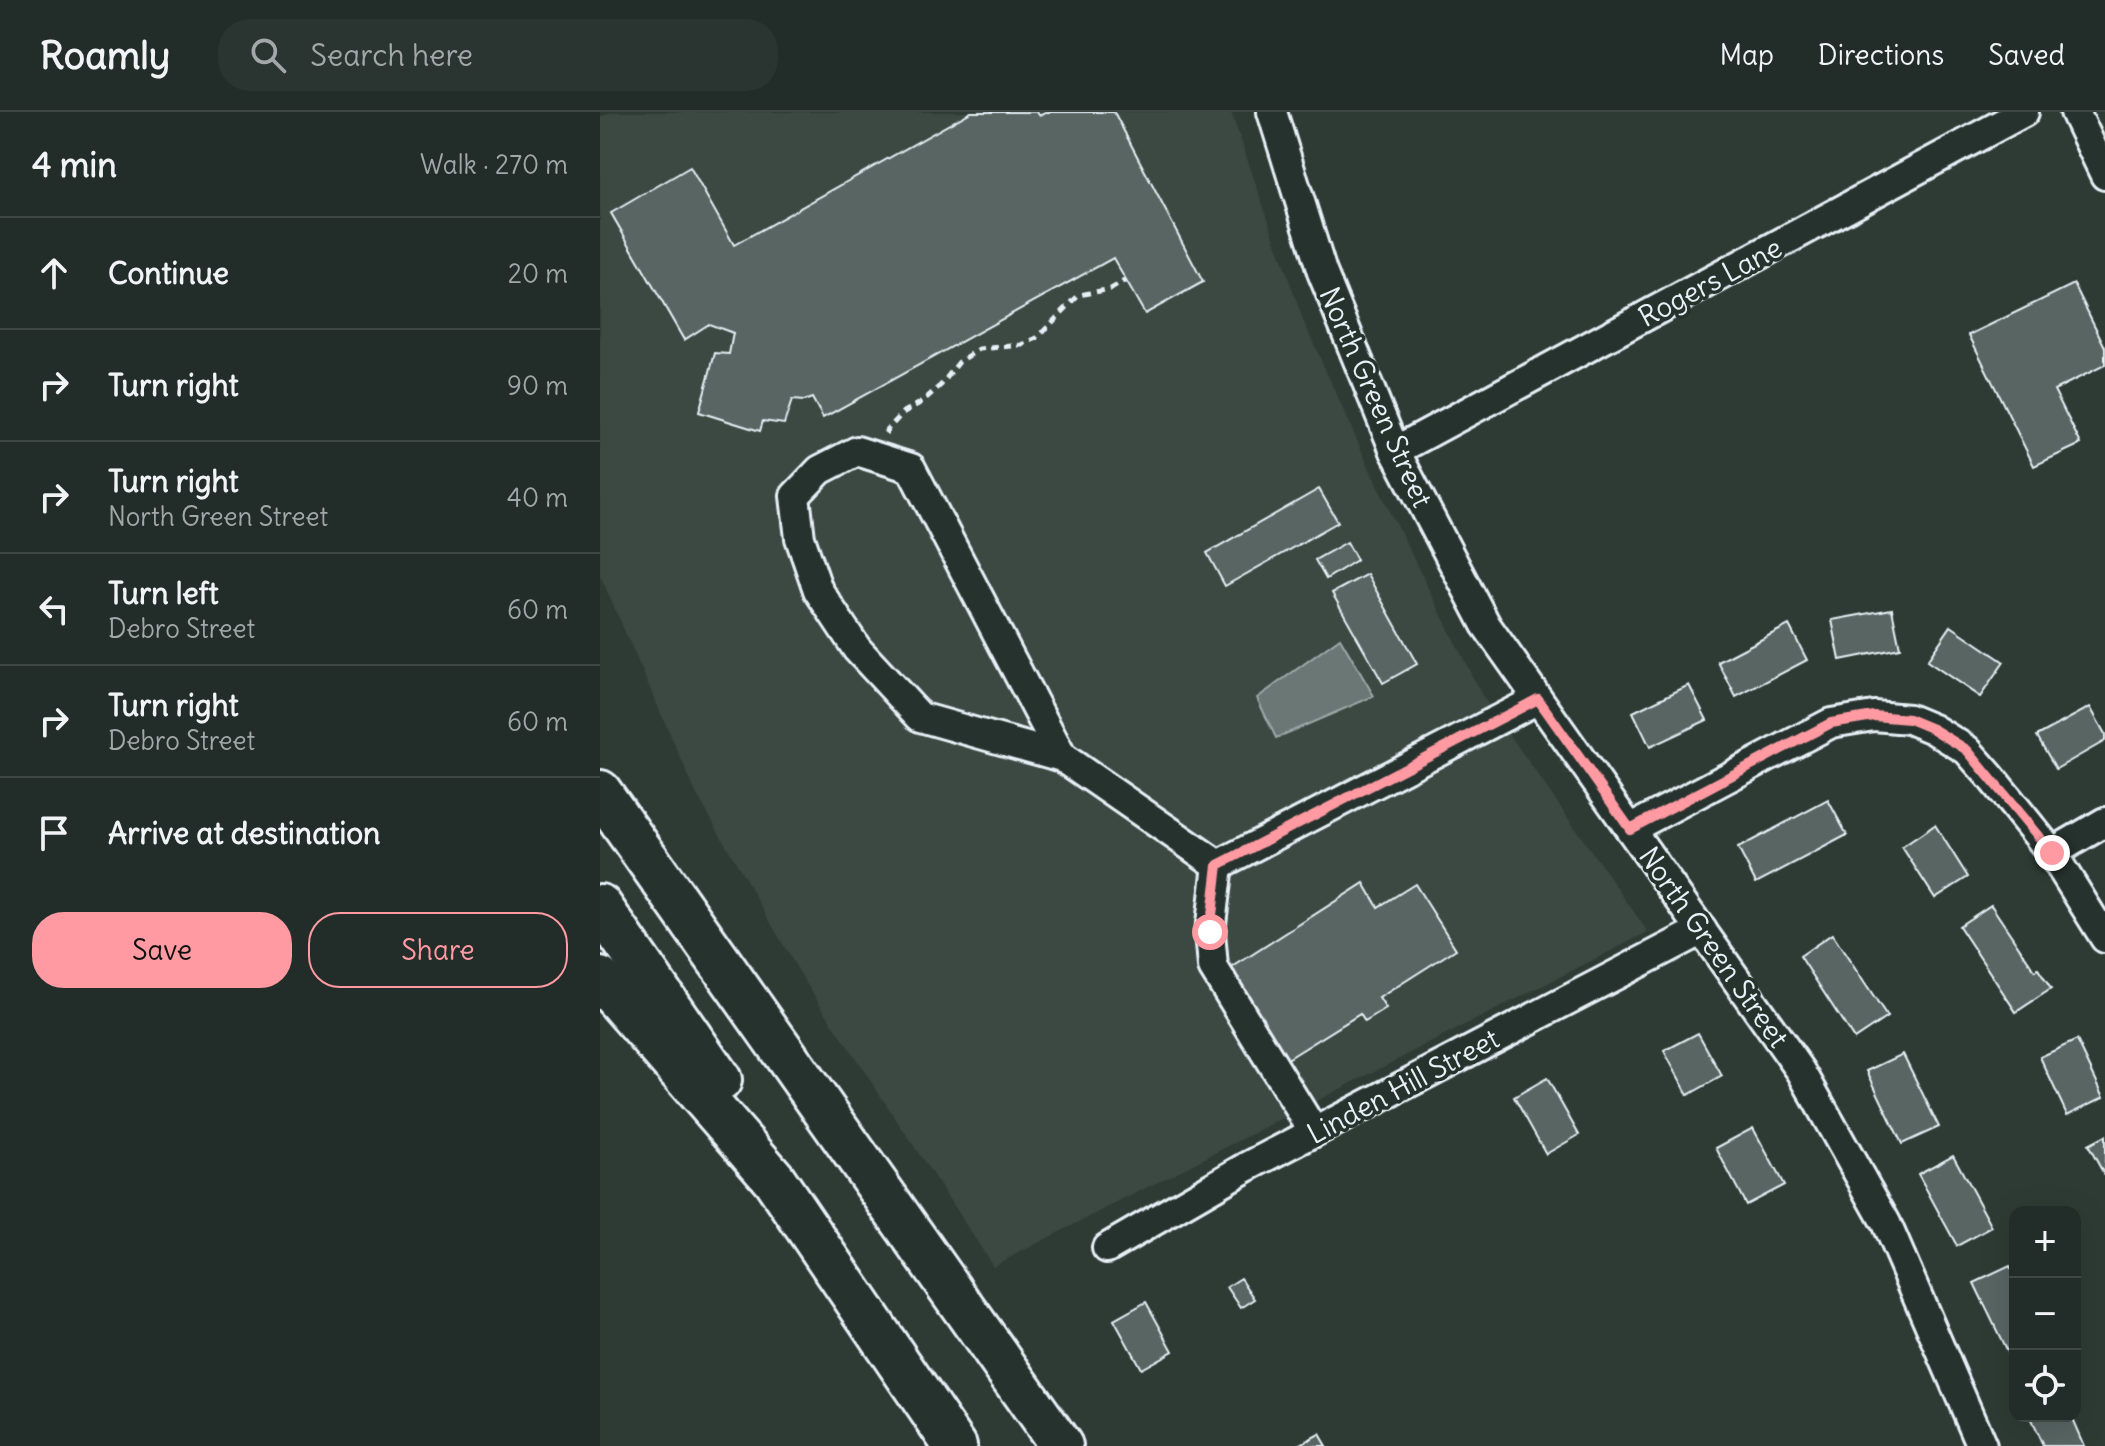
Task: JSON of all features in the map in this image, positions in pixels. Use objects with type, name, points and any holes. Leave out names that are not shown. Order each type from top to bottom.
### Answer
[{"type":"highway","points":[[600,761],[676,903]]},
{"type":"highway","points":[[600,792],[1061,1446]]},
{"type":"highway","points":[[600,906],[739,1108],[774,1179]]},
{"type":"highway","points":[[600,979],[774,1179],[955,1446]]},
{"type":"street","name":"North Green Street","points":[[1272,112],[1322,272],[1395,451],[1486,625],[1801,1071],[1886,1223],[1982,1446]]},
{"type":"street","name":"Rogers Lane","points":[[1395,451],[2024,112]]},
{"type":"street","points":[[2075,112],[2105,175]]},
{"type":"street","points":[[1062,757],[911,468],[857,451],[820,470],[795,496],[800,538],[818,590],[857,649],[920,717],[1062,757],[1218,865]]},
{"type":"street","points":[[1218,865],[1538,699]]},
{"type":"street","points":[[1630,829],[1831,723],[1874,716],[1909,719],[1933,729],[1967,750],[2052,853],[2105,938]]},
{"type":"street","points":[[2052,853],[2105,822]]},
{"type":"street","points":[[1218,865],[1210,932],[1213,967],[1314,1132]]},
{"type":"street","name":"Linden Hill Street","points":[[1107,1248],[1247,1167],[1702,930]]},
{"type":"path","points":[[895,438],[886,431],[904,412],[922,402],[941,385],[959,362],[979,349],[1022,345],[1037,338],[1079,295],[1111,289],[1126,280]]},
{"type":"shaded area","points":[[613,112],[1231,112],[1303,320],[1378,487],[1481,694],[1648,932],[993,1266],[802,977],[696,793],[600,575],[600,117]]},
{"type":"shaded area","points":[[1340,638],[1374,696],[1276,738],[1257,698]]},
{"type":"building","points":[[971,112],[1037,112],[1039,115],[1045,112],[1114,112],[1203,282],[1145,314],[1113,258],[823,418],[812,398],[792,400],[784,424],[763,421],[760,431],[699,412],[715,353],[729,354],[733,333],[709,324],[684,340],[611,213],[690,167],[734,245]]},
{"type":"building","points":[[2074,284],[2105,347],[2105,365],[2054,390],[2081,444],[2034,466],[1969,335]]},
{"type":"building","points":[[1319,489],[1338,522],[1225,586],[1207,553]]},
{"type":"building","points":[[1347,542],[1357,560],[1326,579],[1315,560]]},
{"type":"building","points":[[1367,574],[1417,664],[1383,683],[1332,593]]},
{"type":"building","points":[[1892,609],[1900,648],[1840,660],[1832,620]]},
{"type":"building","points":[[1789,625],[1807,660],[1736,697],[1718,662]]},
{"type":"building","points":[[1951,626],[2004,662],[1980,697],[1927,661]]},
{"type":"building","points":[[1689,685],[1707,720],[1650,747],[1633,712]]},
{"type":"building","points":[[2090,707],[2105,734],[2105,741],[2056,769],[2037,736]]},
{"type":"building","points":[[1828,800],[1847,835],[1756,883],[1738,848]]},
{"type":"building","points":[[1935,825],[1968,877],[1935,898],[1902,847]]},
{"type":"building","points":[[1364,883],[1378,907],[1415,884],[1456,949],[1379,998],[1386,1009],[1365,1022],[1360,1014],[1286,1060],[1228,970]]},
{"type":"building","points":[[1991,905],[2035,971],[2038,969],[2051,989],[2016,1012],[1959,926]]},
{"type":"building","points":[[1832,934],[1887,1017],[1854,1039],[1800,956]]},
{"type":"building","points":[[1698,1033],[1722,1076],[1688,1095],[1664,1051]]},
{"type":"building","points":[[2077,1040],[2104,1097],[2067,1115],[2040,1057]]},
{"type":"building","points":[[1903,1054],[1939,1127],[1902,1144],[1867,1071]]},
{"type":"building","points":[[1547,1078],[1579,1135],[1546,1154],[1514,1097]]},
{"type":"building","points":[[1753,1128],[1784,1185],[1746,1205],[1716,1148]]},
{"type":"building","points":[[2105,1136],[2105,1176],[2088,1145]]},
{"type":"building","points":[[1953,1155],[1992,1227],[1957,1246],[1918,1174]]},
{"type":"building","points":[[2009,1266],[2009,1356],[1974,1283]]},
{"type":"building","points":[[1241,1278],[1255,1299],[1241,1308],[1227,1287]]},
{"type":"building","points":[[1146,1302],[1173,1351],[1141,1369],[1114,1320]]},
{"type":"building","points":[[2032,1422],[2074,1422],[2084,1446],[2043,1446]]},
{"type":"building","points":[[1319,1434],[1326,1446],[1297,1446]]},
{"type":"route","points":[[1210,932],[1218,865],[1538,699],[1630,829],[1831,723],[1874,716],[1909,719],[1933,729],[1967,750],[2052,853]]}]
